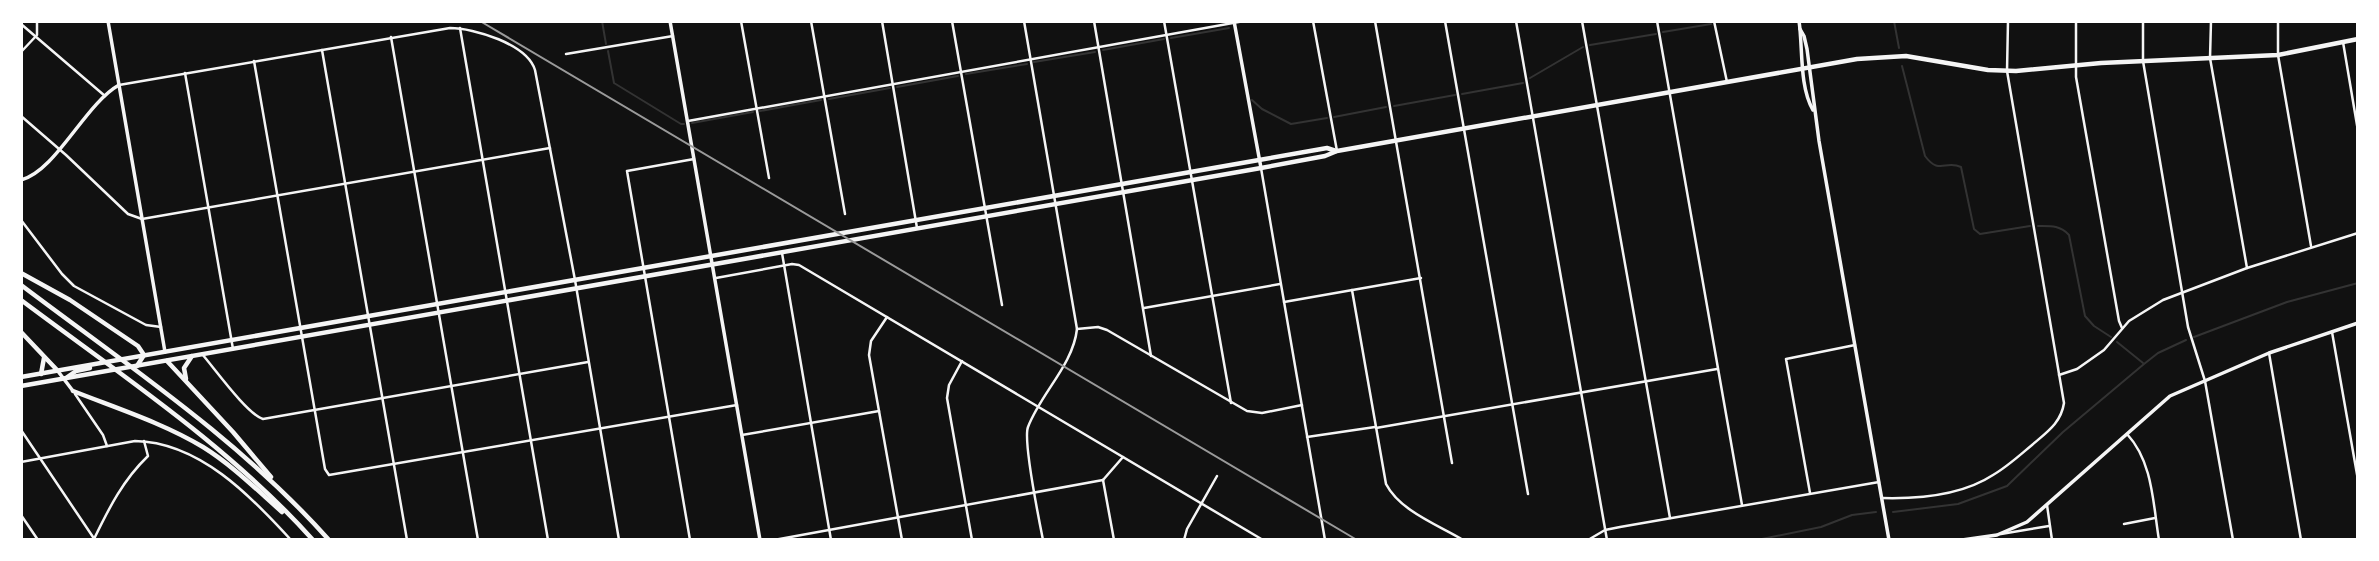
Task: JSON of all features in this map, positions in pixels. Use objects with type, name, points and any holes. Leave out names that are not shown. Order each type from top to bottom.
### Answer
[{"type":"main road","points":[[21,386],[1261,168],[1396,140],[1860,58],[1906,56],[2007,71],[2278,55],[2358,39]]},
{"type":"main road","points":[[21,377],[1327,148],[1337,151]]},
{"type":"main road","points":[[21,273],[64,296],[124,335],[138,346],[144,355]]},
{"type":"main road","points":[[21,285],[240,452],[329,540]]},
{"type":"main road","points":[[21,300],[226,456],[277,502],[313,540]]},
{"type":"main road","points":[[21,332],[57,370]]},
{"type":"main road","points":[[165,352],[167,361],[265,468],[275,484]]},
{"type":"main road","points":[[136,366],[144,355]]},
{"type":"main road","points":[[188,383],[184,368],[192,356]]},
{"type":"main road","points":[[41,374],[44,357]]},
{"type":"main road","points":[[65,378],[76,371],[91,368],[96,363]]},
{"type":"main road","points":[[73,391],[201,446],[235,471],[306,532]]},
{"type":"street","points":[[21,52],[38,32],[37,21]]},
{"type":"street","points":[[108,21],[165,352]]},
{"type":"street","points":[[670,21],[760,540]]},
{"type":"street","points":[[741,21],[769,178]]},
{"type":"street","points":[[811,21],[845,214]]},
{"type":"street","points":[[882,21],[918,229]]},
{"type":"street","points":[[953,21],[1002,305]]},
{"type":"street","points":[[1024,21],[1077,329],[1073,348],[1028,426],[1026,439],[1043,540]]},
{"type":"street","points":[[1094,21],[1151,356]]},
{"type":"street","points":[[1164,21],[1231,403]]},
{"type":"street","points":[[688,121],[1244,21]]},
{"type":"street","points":[[1313,21],[1337,151]]},
{"type":"street","points":[[1375,21],[1452,463]]},
{"type":"street","points":[[1445,21],[1528,494]]},
{"type":"street","points":[[1516,21],[1607,540]]},
{"type":"street","points":[[1582,21],[1670,518]]},
{"type":"street","points":[[1657,21],[1742,505]]},
{"type":"street","points":[[1714,21],[1727,82]]},
{"type":"street","points":[[1798,21],[1800,45],[1807,68],[1810,105],[1815,112],[1889,540]]},
{"type":"street","points":[[1882,498],[1944,494],[1976,485],[1993,475],[2058,421],[2063,413],[2064,403],[2007,71],[2008,21]]},
{"type":"street","points":[[2076,21],[2075,65],[2122,328]]},
{"type":"street","points":[[2143,21],[2143,61],[2182,293],[2190,335],[2205,381],[2233,540]]},
{"type":"street","points":[[2211,21],[2210,58],[2247,268]]},
{"type":"street","points":[[2278,21],[2278,55],[2311,247]]},
{"type":"street","points":[[1235,22],[1325,540]]},
{"type":"street","points":[[21,24],[105,96]]},
{"type":"street","points":[[460,28],[548,540]]},
{"type":"street","points":[[21,180],[38,172],[105,96],[119,85],[391,37],[460,28],[480,31],[522,53],[532,61],[535,70],[575,280],[619,540]]},
{"type":"street","points":[[566,54],[673,36]]},
{"type":"street","points":[[391,37],[478,540]]},
{"type":"street","points":[[2343,42],[2358,131]]},
{"type":"street","points":[[322,50],[407,540]]},
{"type":"street","points":[[254,61],[314,410],[325,469],[329,475],[737,405]]},
{"type":"street","points":[[185,74],[233,349]]},
{"type":"street","points":[[21,116],[128,214],[142,219],[483,162],[550,148]]},
{"type":"street","points":[[690,540],[627,171],[694,159]]},
{"type":"street","points":[[21,220],[74,286],[146,326],[160,327]]},
{"type":"street","points":[[2059,375],[2071,372],[2104,350],[2122,328],[2141,312],[2247,268],[2358,233]]},
{"type":"street","points":[[782,253],[831,540]]},
{"type":"street","points":[[716,278],[783,265],[799,265],[1263,540]]},
{"type":"street","points":[[1284,302],[1421,278]]},
{"type":"street","points":[[1143,308],[1280,284]]},
{"type":"street","points":[[1352,290],[1384,475],[1391,493],[1405,506],[1463,540]]},
{"type":"street","points":[[887,317],[871,341],[869,351],[902,540]]},
{"type":"street","points":[[1997,535],[2027,522],[2170,396],[2269,353],[2358,323]]},
{"type":"street","points":[[1077,329],[1093,327],[1107,330],[1231,403],[1255,412],[1302,405]]},
{"type":"street","points":[[2332,332],[2358,480]]},
{"type":"street","points":[[1810,493],[1786,359],[1855,345]]},
{"type":"street","points":[[2269,353],[2301,540]]},
{"type":"street","points":[[202,354],[246,407],[263,419],[588,362]]},
{"type":"street","points":[[962,361],[948,385],[947,398],[972,540]]},
{"type":"street","points":[[1307,437],[1445,417],[1718,369]]},
{"type":"street","points":[[57,370],[103,435],[107,446]]},
{"type":"street","points":[[742,435],[879,411]]},
{"type":"street","points":[[21,430],[95,539],[119,490],[148,456],[144,442]]},
{"type":"street","points":[[2127,434],[2146,464],[2159,540]]},
{"type":"street","points":[[21,462],[144,442],[181,450],[241,490],[291,540]]},
{"type":"street","points":[[774,540],[1103,480],[1123,457]]},
{"type":"street","points":[[1184,540],[1187,529],[1217,476]]},
{"type":"street","points":[[1103,480],[1114,540]]},
{"type":"street","points":[[1588,540],[1605,530],[1879,482]]},
{"type":"street","points":[[2047,505],[2052,540]]},
{"type":"street","points":[[21,515],[38,540]]},
{"type":"street","points":[[2123,524],[2155,518]]},
{"type":"street","points":[[1962,540],[2049,526]]},
{"type":"waterway","points":[[602,21],[606,44]]},
{"type":"waterway","points":[[1719,22],[1724,21]]},
{"type":"waterway","points":[[1894,21],[1899,48]]},
{"type":"waterway","points":[[1663,32],[1711,24]]},
{"type":"waterway","points":[[1171,38],[1229,28]]},
{"type":"waterway","points":[[1590,45],[1656,34]]},
{"type":"waterway","points":[[1103,50],[1164,39]]},
{"type":"waterway","points":[[1530,78],[1583,47]]},
{"type":"waterway","points":[[608,51],[614,83],[684,124]]},
{"type":"waterway","points":[[1034,62],[1095,52]]},
{"type":"waterway","points":[[966,74],[1027,64]]},
{"type":"waterway","points":[[1902,66],[1925,156],[1934,165],[1961,167],[1974,229],[1980,234],[2030,226]]},
{"type":"waterway","points":[[897,87],[958,76]]},
{"type":"waterway","points":[[1462,94],[1523,83]]},
{"type":"waterway","points":[[829,99],[890,88]]},
{"type":"waterway","points":[[1394,106],[1455,95]]},
{"type":"waterway","points":[[760,111],[821,100]]},
{"type":"waterway","points":[[1252,100],[1262,109],[1291,124],[1327,118]]},
{"type":"waterway","points":[[1334,117],[1386,107]]},
{"type":"waterway","points":[[692,123],[753,112]]},
{"type":"waterway","points":[[2038,226],[2058,228],[2069,235],[2085,316],[2094,326],[2111,337]]},
{"type":"waterway","points":[[2194,337],[2287,302],[2358,283]]},
{"type":"waterway","points":[[1893,512],[1958,504],[2007,486],[2063,432],[2144,364],[2158,353],[2186,340]]},
{"type":"waterway","points":[[2117,342],[2143,363]]},
{"type":"waterway","points":[[1757,540],[1821,527],[1852,515],[1876,512]]},
{"type":"railway","points":[[480,21],[1357,540]]}]
